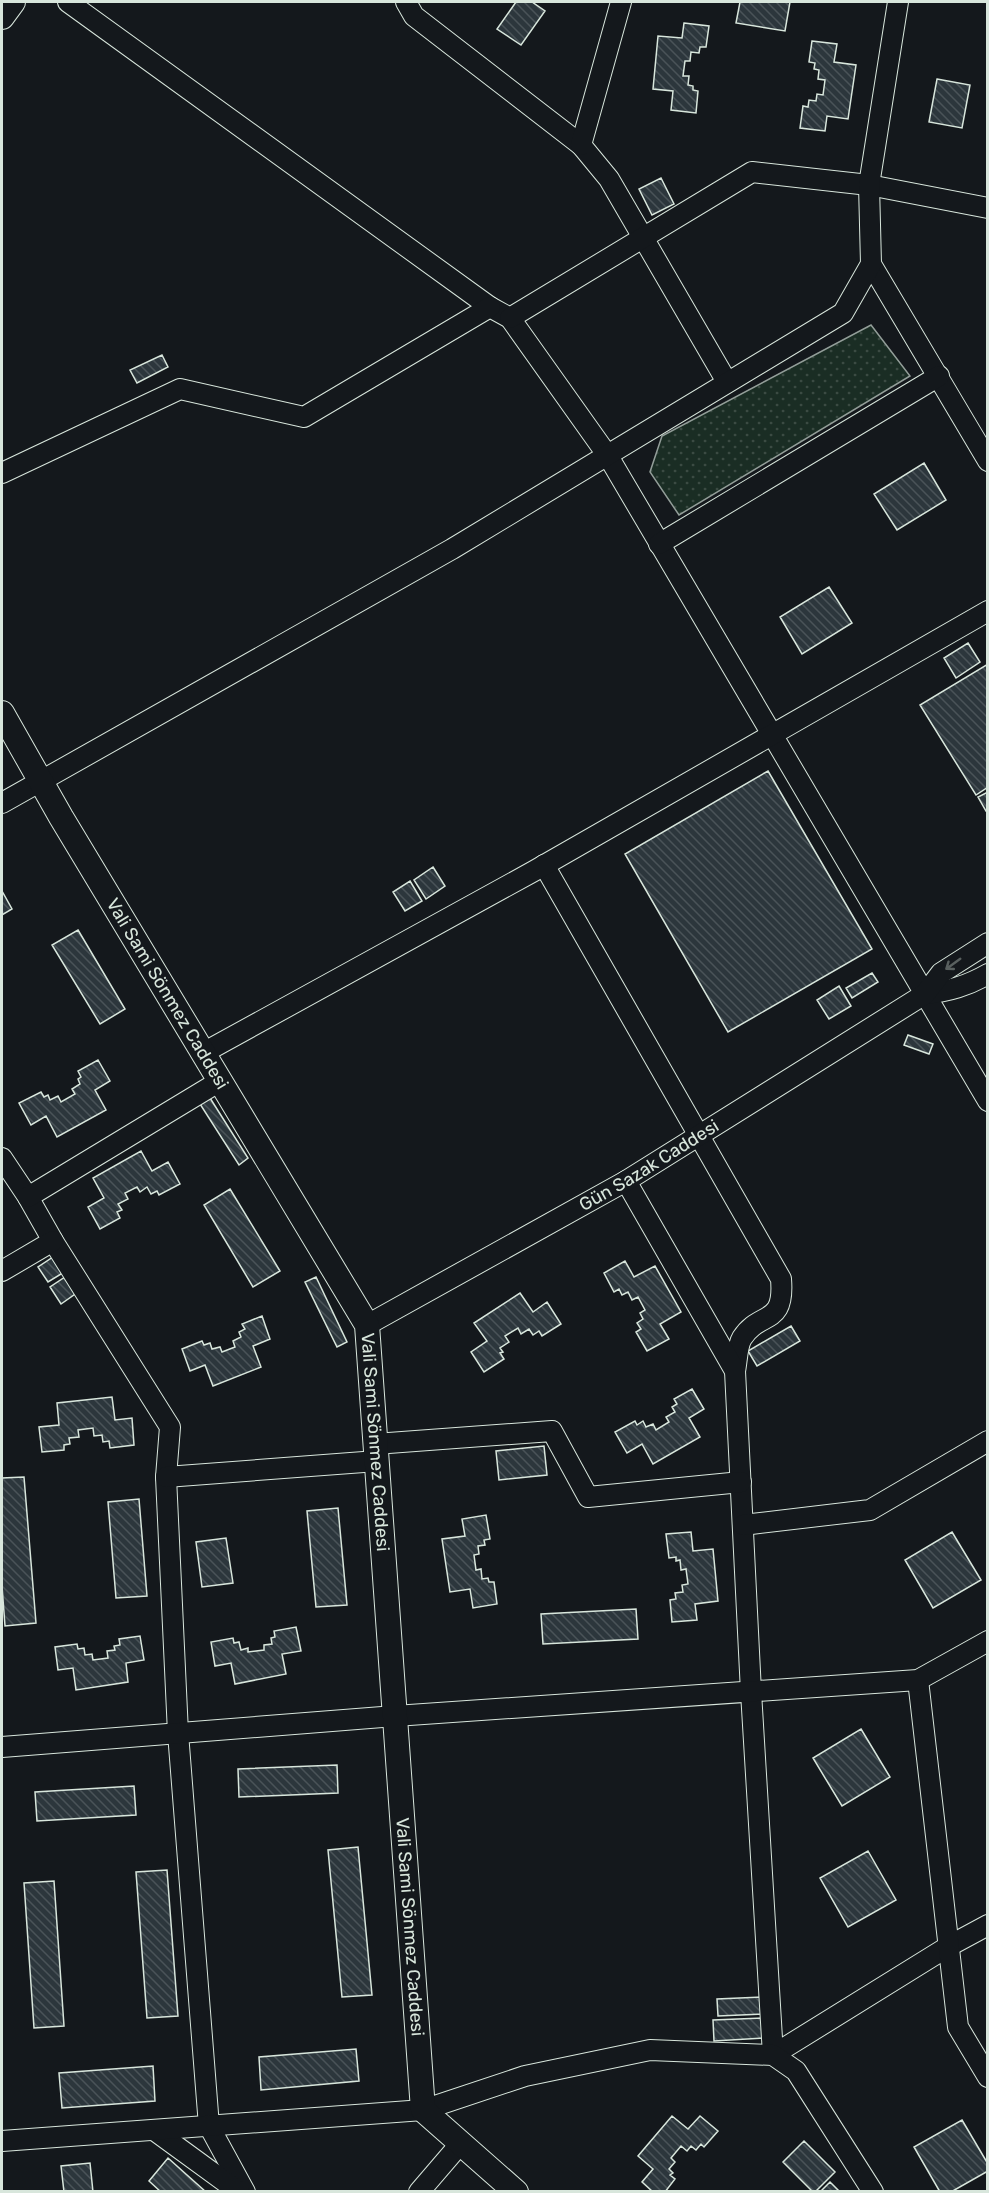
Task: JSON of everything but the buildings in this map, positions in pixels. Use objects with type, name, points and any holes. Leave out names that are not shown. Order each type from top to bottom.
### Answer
[{"type":"main road","points":[[2,17],[13,2]]},
{"type":"main road","name":"Vali Sami Sönmez Caddesi","points":[[2,713],[367,1325],[423,2110]]},
{"type":"main road","points":[[423,2110],[516,2192]]},
{"type":"street","points":[[68,2],[490,307],[510,318],[608,456],[987,1101]]},
{"type":"street","points":[[406,2],[414,16],[581,145],[609,179],[727,382]]},
{"type":"street","points":[[581,145],[621,2]]},
{"type":"street","points":[[898,2],[869,185],[871,264],[987,461]]},
{"type":"street","points":[[510,318],[752,172],[869,185],[987,208]]},
{"type":"street","points":[[2,803],[442,555],[843,313],[871,264]]},
{"type":"street","points":[[2,472],[180,389],[304,417],[490,307]]},
{"type":"street","points":[[659,543],[939,376]]},
{"type":"street","points":[[203,1053],[543,865],[987,610]]},
{"type":"street","points":[[543,865],[781,1279],[782,1297],[775,1313],[753,1327],[741,1339],[735,1371],[751,1692],[773,2055]]},
{"type":"street","name":"Gün Sazak Caddesi","points":[[367,1325],[626,1181],[925,994],[941,973],[987,943]]},
{"type":"street","name":"Gün Sazak Caddesi","points":[[925,994],[948,992],[970,984],[987,974]]},
{"type":"street","points":[[27,1197],[220,1081]]},
{"type":"street","points":[[2,1158],[170,1427],[166,1476],[178,1733],[209,2126],[245,2192]]},
{"type":"street","points":[[626,1181],[735,1371]]},
{"type":"street","points":[[2,1271],[53,1241]]},
{"type":"street","points":[[166,1476],[552,1431],[588,1497],[741,1482]]},
{"type":"street","points":[[743,1525],[870,1510],[987,1441]]},
{"type":"street","points":[[2,1747],[395,1716],[918,1680],[987,1641]]},
{"type":"street","points":[[918,1680],[958,2027],[987,2077]]},
{"type":"street","points":[[773,2055],[987,1925]]},
{"type":"street","points":[[2,2141],[423,2110],[525,2076],[650,2050],[773,2055],[796,2071],[873,2192]]},
{"type":"street","points":[[154,2130],[240,2192]]},
{"type":"street","points":[[419,2192],[461,2143]]},
{"type":"green space","points":[[871,325],[910,376],[679,515],[650,472],[662,436]]}]
